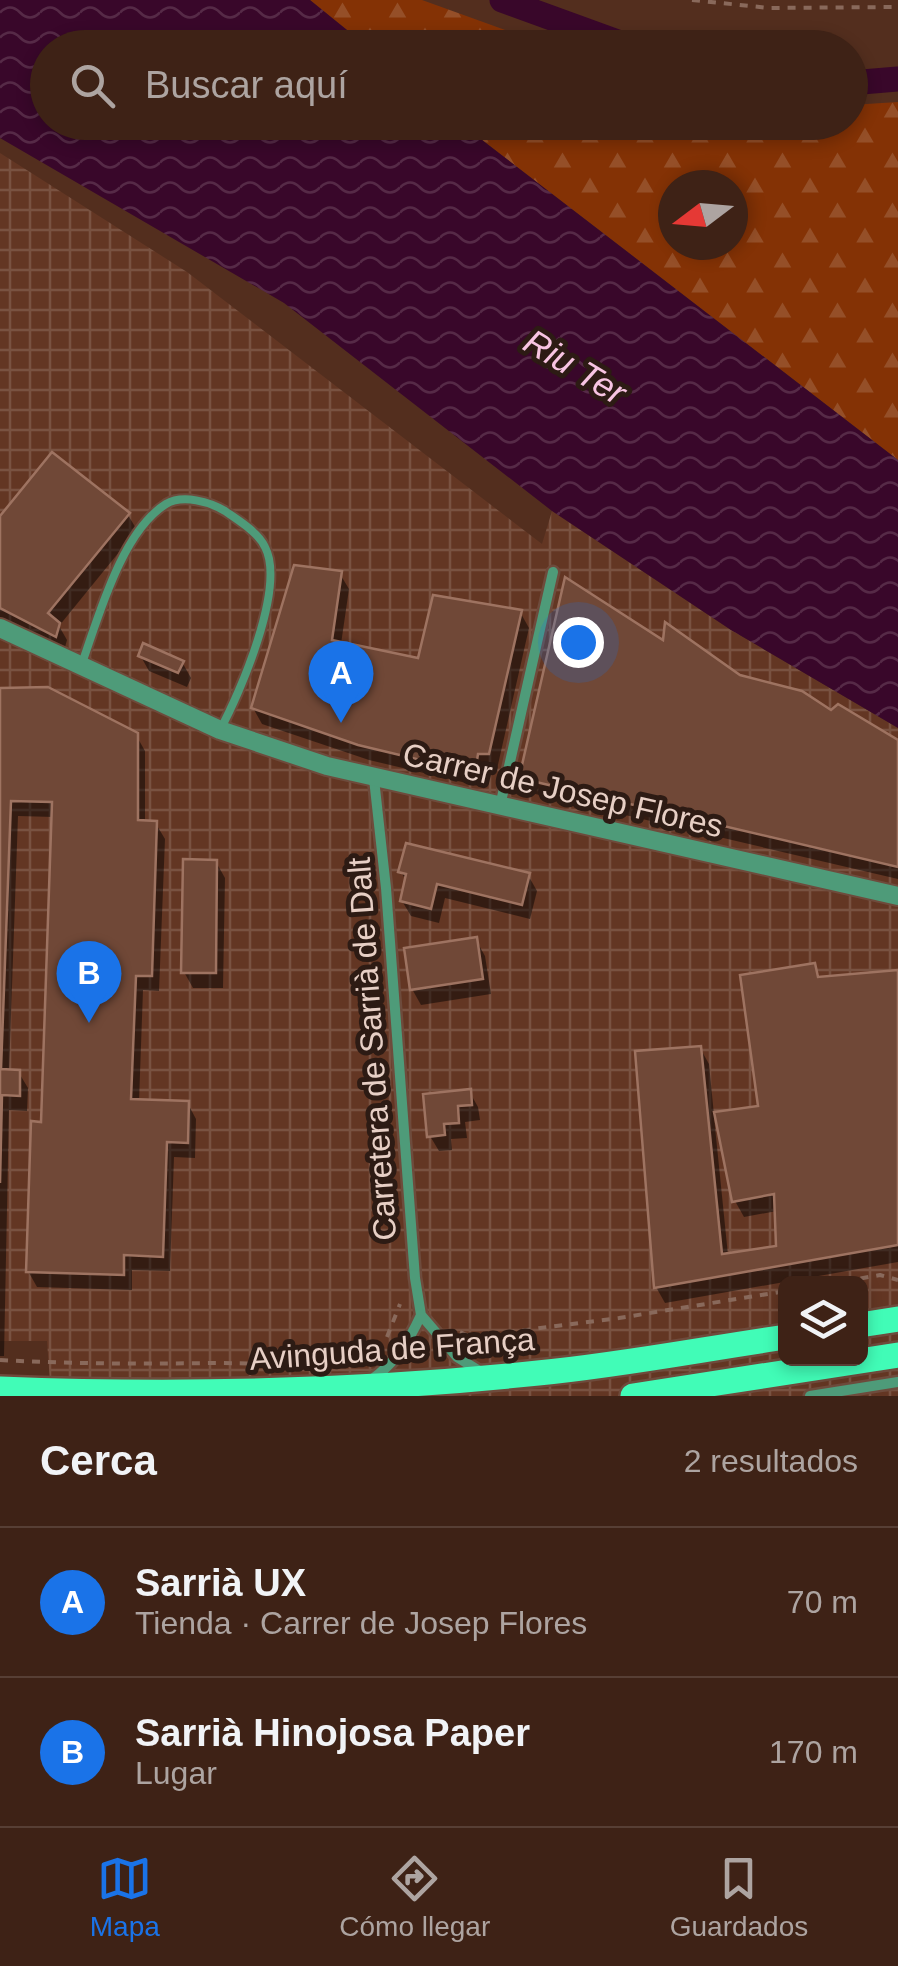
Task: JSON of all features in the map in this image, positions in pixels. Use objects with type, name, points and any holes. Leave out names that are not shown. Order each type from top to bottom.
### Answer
[{"type":"main road","points":[[868,1324],[898,1319]]},
{"type":"main road","name":"Avinguda de França","points":[[0,1389],[129,1393],[359,1388],[491,1378],[778,1338]]},
{"type":"main road","points":[[633,1396],[898,1354]]},
{"type":"street","points":[[500,806],[553,572]]},
{"type":"street","name":"Carrer de Josep Flores","points":[[0,628],[220,730],[374,778],[898,896]]},
{"type":"street","name":"Carretera de Sarrià de Dalt","points":[[374,778],[421,1315]]},
{"type":"street","points":[[359,1388],[390,1366],[408,1344],[421,1315],[457,1356],[491,1378]]},
{"type":"street","points":[[810,1396],[898,1382]]},
{"type":"lane","points":[[81,666],[126,554],[146,524],[168,503],[189,500],[214,505],[242,523],[266,548],[269,585],[243,687],[220,730]]},
{"type":"path","points":[[692,0],[768,8],[898,7]]},
{"type":"path","points":[[868,1277],[880,1275],[898,1280]]},
{"type":"shaded area","points":[[0,153],[187,272],[542,544],[552,511],[731,630],[898,728],[898,1396],[51,1396],[47,1341],[0,1341]]},
{"type":"green space","points":[[310,0],[422,0],[505,30],[347,30]]},
{"type":"green space","points":[[898,102],[898,460],[482,140],[868,140],[868,104]]},
{"type":"water","name":"Riu Ter","points":[[0,0],[310,0],[347,30],[30,30],[30,140],[482,140],[898,460],[898,728],[731,630],[552,511],[284,303],[0,138]]},
{"type":"building","points":[[52,452],[130,513],[48,613],[60,623],[56,637],[0,608],[0,516]]},
{"type":"building","points":[[294,565],[342,571],[332,640],[418,658],[433,595],[522,610],[489,754],[478,754],[475,773],[358,745],[251,708]]},
{"type":"building","points":[[565,577],[663,640],[665,622],[740,675],[802,691],[831,710],[838,704],[898,740],[898,867],[519,778]]},
{"type":"building","points":[[143,643],[184,661],[178,673],[138,656]]},
{"type":"building","points":[[48,687],[138,733],[138,820],[157,821],[152,976],[136,976],[131,1099],[189,1101],[188,1143],[167,1142],[163,1257],[124,1255],[124,1275],[26,1272],[31,1121],[41,1122],[52,802],[11,801],[1,1069],[20,1070],[20,1096],[2,1095],[0,1183],[0,688]]},
{"type":"building","points":[[406,843],[530,873],[522,905],[437,884],[431,909],[400,901],[406,874],[398,872]]},
{"type":"building","points":[[183,859],[217,860],[216,973],[181,973]]},
{"type":"building","points":[[477,937],[483,979],[410,990],[404,948]]},
{"type":"building","points":[[815,963],[818,977],[898,970],[898,1245],[654,1288],[635,1051],[701,1046],[722,1254],[776,1246],[774,1194],[732,1202],[714,1112],[758,1106],[740,975]]},
{"type":"building","points":[[471,1089],[472,1105],[458,1106],[459,1123],[444,1124],[445,1135],[427,1137],[423,1094]]},
{"type":"waterway","points":[[502,0],[584,30]]},
{"type":"waterway","points":[[868,82],[898,79]]},
{"type":"place","name":"Sarrià UX","points":[[341,723]]},
{"type":"place","name":"Sarrià Hinojosa Paper","points":[[89,1023]]}]
